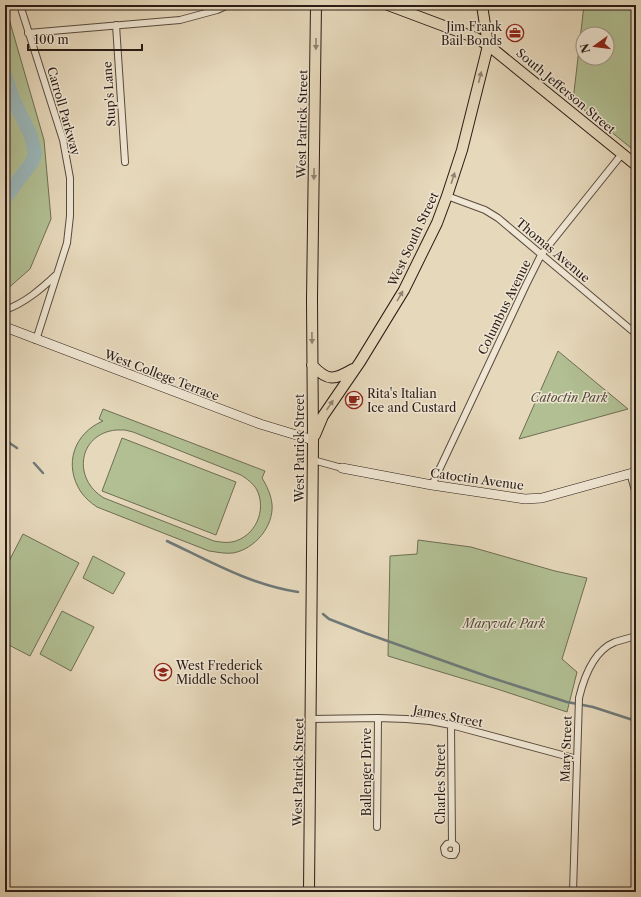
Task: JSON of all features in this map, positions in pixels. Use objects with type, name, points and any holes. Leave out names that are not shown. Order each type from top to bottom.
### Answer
[{"type":"main road","name":"West Patrick Street","points":[[309,892],[312,719],[312,299],[316,5]]},
{"type":"main road","name":"South Jefferson Street","points":[[388,5],[476,38],[488,45],[636,165]]},
{"type":"main road","name":"West South Street","points":[[313,440],[323,416],[357,366],[404,290],[434,230],[447,196],[464,143],[488,45],[482,5]]},
{"type":"main road","points":[[312,365],[321,374],[333,378],[342,376],[357,366]]},
{"type":"street","name":"Carroll Parkway","points":[[20,5],[64,140],[70,178],[70,216],[67,243],[36,340]]},
{"type":"street","points":[[28,33],[180,20],[217,10],[228,5]]},
{"type":"street","name":"Stup's Lane","points":[[116,25],[125,162]]},
{"type":"street","name":"Columbus Avenue","points":[[432,485],[541,255],[622,154]]},
{"type":"street","name":"Thomas Avenue","points":[[447,196],[491,214],[636,334]]},
{"type":"street","points":[[5,310],[40,290],[57,274]]},
{"type":"street","name":"West College Terrace","points":[[5,327],[260,424],[313,440]]},
{"type":"street","name":"Catoctin Avenue","points":[[313,460],[342,468],[432,485],[525,499],[542,498],[633,473]]},
{"type":"street","points":[[633,473],[636,494]]},
{"type":"street","name":"Mary Street","points":[[573,892],[579,698],[590,667],[605,648],[614,643],[636,636]]},
{"type":"street","name":"Ballenger Drive","points":[[377,826],[378,718]]},
{"type":"street","name":"James Street","points":[[312,719],[406,719],[451,725],[577,758]]},
{"type":"street","name":"Charles Street","points":[[451,725],[452,843]]},
{"type":"green space","points":[[5,5],[44,140],[51,219],[30,269],[5,291]]},
{"type":"green space","points":[[584,5],[636,5],[636,152],[573,101],[577,66],[615,66],[615,26],[582,26]]},
{"type":"green space","name":"Catoctin Park","points":[[558,351],[628,409],[519,439]]},
{"type":"green space","points":[[103,409],[265,471],[262,478],[271,497],[272,512],[270,520],[262,535],[256,542],[241,551],[221,553],[209,551],[97,507],[81,492],[76,482],[72,461],[74,451],[85,433],[93,426],[103,421],[99,419]],"holes":[[[116,430],[125,430],[241,475],[252,483],[257,490],[261,506],[260,514],[253,529],[247,535],[232,542],[214,541],[104,498],[94,490],[87,480],[84,469],[84,458],[87,448],[103,433]]]},
{"type":"green space","points":[[122,438],[236,482],[216,535],[102,491]]},
{"type":"green space","points":[[23,534],[79,563],[30,656],[5,643],[5,569]]},
{"type":"green space","name":"Maryvale Park","points":[[418,540],[471,547],[555,571],[587,578],[562,659],[577,672],[567,712],[388,656],[390,556],[417,554]]},
{"type":"green space","points":[[93,556],[125,573],[113,594],[83,578]]},
{"type":"green space","points":[[62,611],[94,627],[71,671],[40,654]]},
{"type":"waterway","points":[[5,75],[14,101],[31,136],[35,153],[32,162],[5,198]]},
{"type":"waterway","points":[[5,436],[8,442],[17,448]]},
{"type":"waterway","points":[[34,463],[43,473]]},
{"type":"waterway","points":[[167,541],[247,578],[281,589],[298,592]]},
{"type":"waterway","points":[[323,614],[329,619],[365,633],[489,677],[567,702],[593,707],[636,721]]},
{"type":"place","name":"Jim Frank Bail Bonds","points":[[515,33]]},
{"type":"place","name":"Rita's Italian Ice and Custard","points":[[354,400]]},
{"type":"place","name":"West Frederick Middle School","points":[[163,672]]}]
